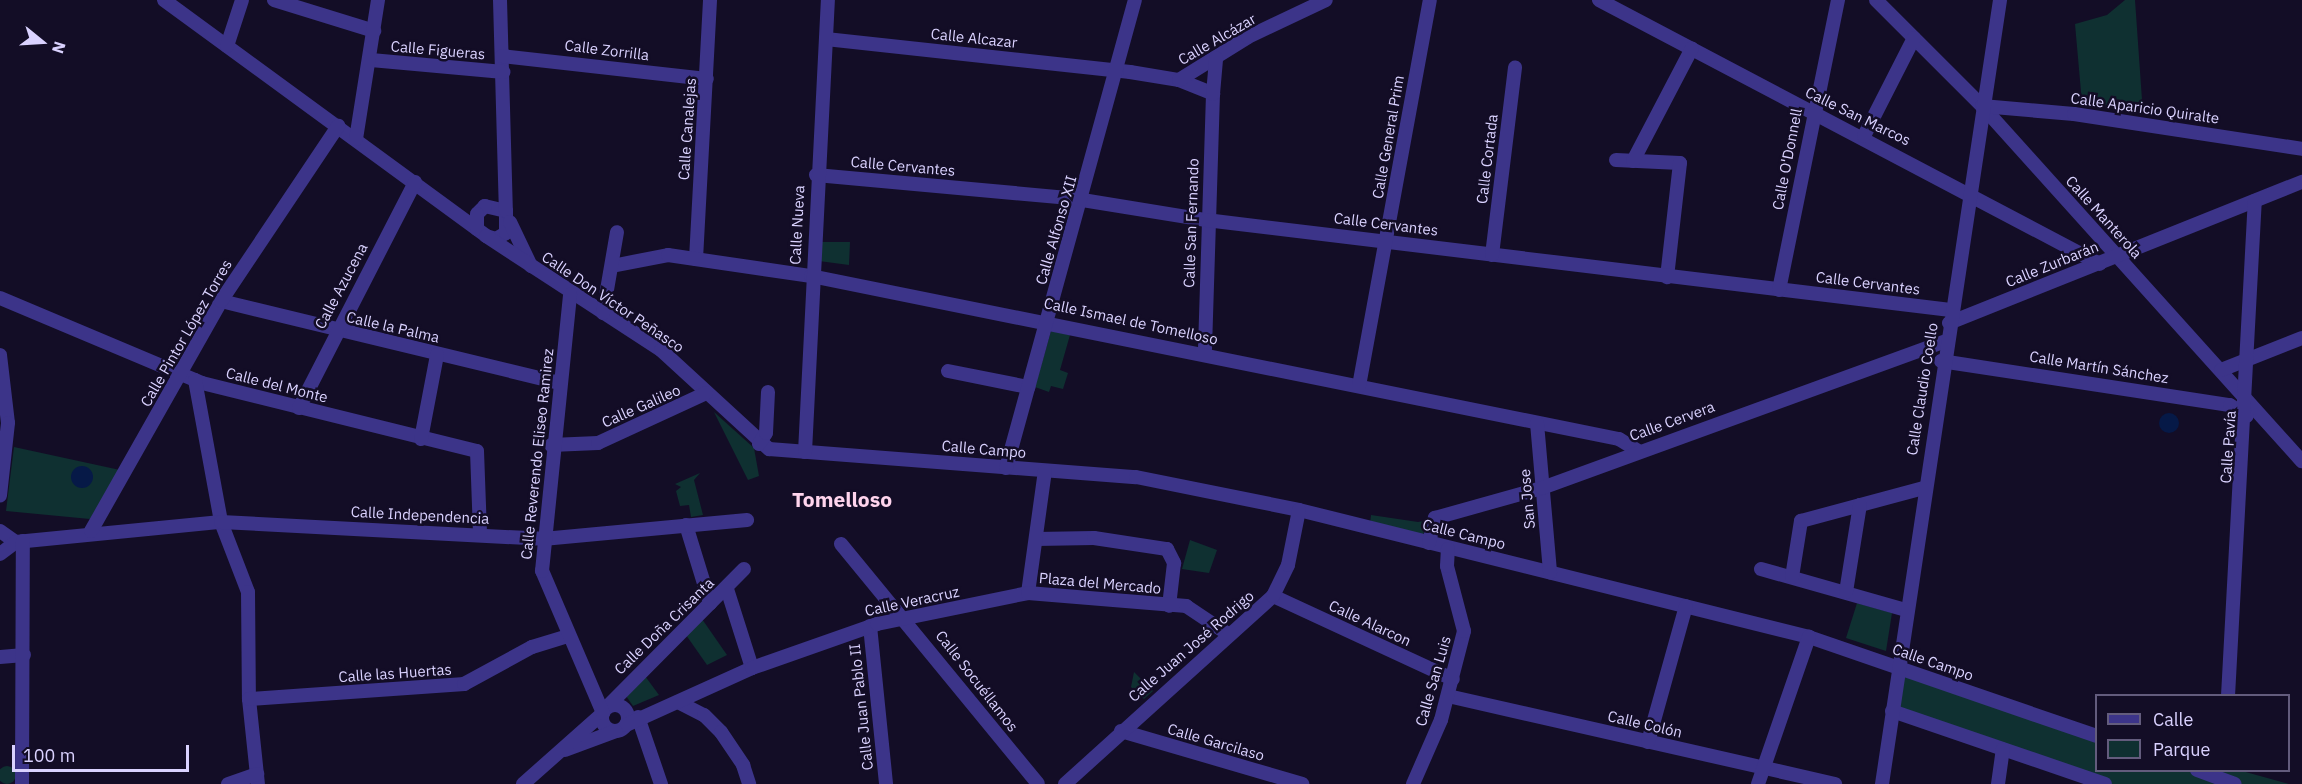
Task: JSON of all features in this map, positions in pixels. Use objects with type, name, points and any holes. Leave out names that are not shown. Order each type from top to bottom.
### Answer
[{"type":"street","name":"Calle Don Víctor Peñasco","points":[[164,0],[416,182],[481,233],[570,294],[661,350],[759,444]]},
{"type":"street","points":[[227,46],[242,0]]},
{"type":"street","points":[[274,0],[374,31]]},
{"type":"street","points":[[356,139],[371,60],[378,0]]},
{"type":"street","points":[[500,0],[508,217],[501,237],[481,233],[477,214],[485,206],[508,217],[532,268]]},
{"type":"street","name":"Calle Canalejas","points":[[696,259],[710,0]]},
{"type":"street","name":"Calle Nueva","points":[[805,452],[816,175],[828,0]]},
{"type":"street","name":"Calle Alfonso XII","points":[[1006,468],[1119,71],[1135,0]]},
{"type":"street","name":"Calle Alcázar","points":[[1119,71],[1179,80],[1326,0]]},
{"type":"street","name":"Calle General Prim","points":[[1359,386],[1430,0]]},
{"type":"street","name":"Calle San Marcos","points":[[1599,0],[1813,113],[1864,136],[1970,191],[2100,264]]},
{"type":"street","name":"Calle O'Donnell","points":[[1779,290],[1813,113],[1838,0]]},
{"type":"street","name":"Calle Manterola","points":[[1876,0],[1982,106],[2302,461]]},
{"type":"street","name":"Calle Claudio Coello","points":[[1882,784],[1941,361],[2000,0]]},
{"type":"street","points":[[1864,136],[1914,38]]},
{"type":"street","name":"Calle Alcazar","points":[[826,39],[1119,71]]},
{"type":"street","points":[[1634,161],[1692,48]]},
{"type":"street","name":"Calle Zorrilla","points":[[502,56],[707,79]]},
{"type":"street","name":"Calle San Fernando","points":[[1205,353],[1206,220],[1216,58]]},
{"type":"street","name":"Calle Figueras","points":[[371,60],[503,72]]},
{"type":"street","name":"Calle Cortada","points":[[1492,255],[1515,66]]},
{"type":"street","points":[[1179,80],[1214,94]]},
{"type":"street","name":"Calle Aparicio Quiralte","points":[[1982,106],[2074,114],[2302,149]]},
{"type":"street","name":"Calle Pintor López Torres","points":[[91,531],[221,301],[338,126]]},
{"type":"street","points":[[1616,160],[1680,163],[1667,277]]},
{"type":"street","name":"Calle Cervantes","points":[[816,175],[1081,200],[1206,220],[1386,240],[1779,290],[1950,316]]},
{"type":"street","name":"Calle Azucena","points":[[299,408],[336,331],[416,182]]},
{"type":"street","name":"Calle Zurbarán","points":[[1950,316],[2100,264],[2302,182]]},
{"type":"street","name":"Calle Pavía","points":[[2228,694],[2248,399],[2255,201]]},
{"type":"street","points":[[603,313],[617,232]]},
{"type":"street","name":"Calle Ismael de Tomelloso","points":[[612,266],[668,255],[811,276],[1047,321],[1619,439],[1638,451]]},
{"type":"street","name":"Calle Reverendo Eliseo Ramirez","points":[[570,294],[551,445],[543,539],[545,583],[568,636],[606,710]]},
{"type":"street","name":"Calle del Monte","points":[[0,298],[195,381],[421,439],[477,451],[480,534]]},
{"type":"street","name":"Calle la Palma","points":[[221,301],[336,331],[559,383]]},
{"type":"street","points":[[2221,370],[2302,338]]},
{"type":"street","name":"Calle Cervera","points":[[1429,543],[1435,518],[1542,488],[1638,451],[1945,341]]},
{"type":"street","points":[[0,355],[4,423],[0,496]]},
{"type":"street","points":[[421,439],[437,355]]},
{"type":"street","name":"Calle Martín Sánchez","points":[[1941,361],[2230,405],[2247,416]]},
{"type":"street","points":[[948,371],[1028,387]]},
{"type":"street","points":[[195,381],[221,522],[248,592],[249,699],[257,779],[228,784]]},
{"type":"street","points":[[768,392],[766,433],[759,444],[805,452]]},
{"type":"street","name":"Calle Galileo","points":[[551,445],[598,443],[706,393]]},
{"type":"street","name":"San Jose","points":[[1537,423],[1550,572]]},
{"type":"street","name":"Calle Campo","points":[[805,452],[1136,477],[1299,510],[1448,549],[1550,572],[1809,637],[2095,735]]},
{"type":"street","points":[[1028,593],[1045,471]]},
{"type":"street","points":[[1792,576],[1801,521],[1923,488]]},
{"type":"street","points":[[1846,592],[1860,505]]},
{"type":"street","name":"Calle Juan José Rodrigo","points":[[1065,784],[1228,634],[1273,596],[1288,565],[1299,510]]},
{"type":"street","name":"Calle Independencia","points":[[19,541],[91,531],[221,522],[543,539],[747,520]]},
{"type":"street","points":[[686,525],[710,603]]},
{"type":"street","points":[[0,531],[19,541]]},
{"type":"street","name":"Plaza del Mercado","points":[[1036,538],[1094,538],[1167,549],[1174,563],[1168,606]]},
{"type":"street","points":[[0,554],[19,541]]},
{"type":"street","points":[[19,541],[24,655],[22,784]]},
{"type":"street","name":"Calle Socuéllamos","points":[[841,544],[907,619],[1038,784]]},
{"type":"street","name":"Calle San Luis","points":[[1413,784],[1448,696],[1464,618],[1447,566],[1448,549]]},
{"type":"street","name":"Calle Doña Crisanta","points":[[523,784],[606,710],[710,603],[727,589],[744,569]]},
{"type":"street","points":[[1761,569],[1906,610]]},
{"type":"street","points":[[727,589],[752,668]]},
{"type":"street","name":"Plaza del Mercado","points":[[1028,593],[1186,606],[1228,634]]},
{"type":"street","name":"Calle Veracruz","points":[[621,728],[638,717],[678,702],[752,668],[870,626],[1028,593]]},
{"type":"street","name":"Calle Alarcon","points":[[1273,596],[1453,679]]},
{"type":"street","points":[[1648,741],[1686,606]]},
{"type":"street","name":"Calle Juan Pablo II","points":[[870,626],[886,784]]},
{"type":"street","name":"Calle las Huertas","points":[[249,699],[464,684],[532,647],[568,636]]},
{"type":"street","points":[[1758,784],[1809,637]]},
{"type":"street","points":[[0,657],[24,655]]},
{"type":"street","name":"Calle Colón","points":[[1448,696],[1835,784]]},
{"type":"street","points":[[678,702],[704,715],[721,732],[743,765],[749,784]]},
{"type":"street","points":[[624,708],[621,728],[604,725],[606,710],[624,708]]},
{"type":"street","points":[[1892,711],[2105,784]]},
{"type":"street","points":[[638,717],[662,784]]},
{"type":"street","name":"Calle Doña Crisanta","points":[[554,754],[621,728]]},
{"type":"street","name":"Calle Garcilaso","points":[[1121,731],[1302,784]]},
{"type":"street","points":[[1998,784],[2003,749]]},
{"type":"street","points":[[2201,772],[2227,778]]},
{"type":"green space","points":[[2125,0],[2135,0],[2143,114],[2082,103],[2075,24],[2107,15]]},
{"type":"green space","points":[[819,242],[850,242],[849,265],[819,261]]},
{"type":"green space","points":[[1051,331],[1070,335],[1060,370],[1068,373],[1063,389],[1051,386],[1049,392],[1035,387]]},
{"type":"green space","points":[[714,412],[754,448],[759,476],[748,480]]},
{"type":"green space","points":[[14,447],[120,470],[90,519],[6,511]]},
{"type":"green space","points":[[700,473],[694,480],[703,515],[691,517],[689,505],[680,506],[676,491],[681,487],[675,484]]},
{"type":"green space","points":[[1371,515],[1418,522],[1429,520],[1422,537],[1370,524]]},
{"type":"green space","points":[[1190,540],[1217,550],[1209,573],[1182,569]]},
{"type":"green space","points":[[1857,603],[1892,613],[1886,651],[1846,638]]},
{"type":"green space","points":[[702,619],[727,655],[707,665],[686,635]]},
{"type":"green space","points":[[1898,668],[2095,736],[2095,772],[2200,772],[2223,779],[2223,772],[2246,772],[2289,784],[2105,784],[1892,711]]},
{"type":"green space","points":[[1134,672],[1153,691],[1144,699],[1131,687]]},
{"type":"green space","points":[[645,676],[659,695],[633,706],[626,696]]},
{"type":"green space","points":[[4,767],[10,767],[15,772],[15,778],[10,783],[4,783],[-1,778],[-1,772]]},
{"type":"water","points":[[2169,413],[2176,416],[2179,423],[2176,430],[2169,433],[2162,430],[2159,423],[2162,416]]},
{"type":"water","points":[[82,466],[90,469],[93,477],[90,485],[82,488],[74,485],[71,477],[74,469]]},
{"type":"district","name":"Tomelloso","points":[[842,499]]}]
